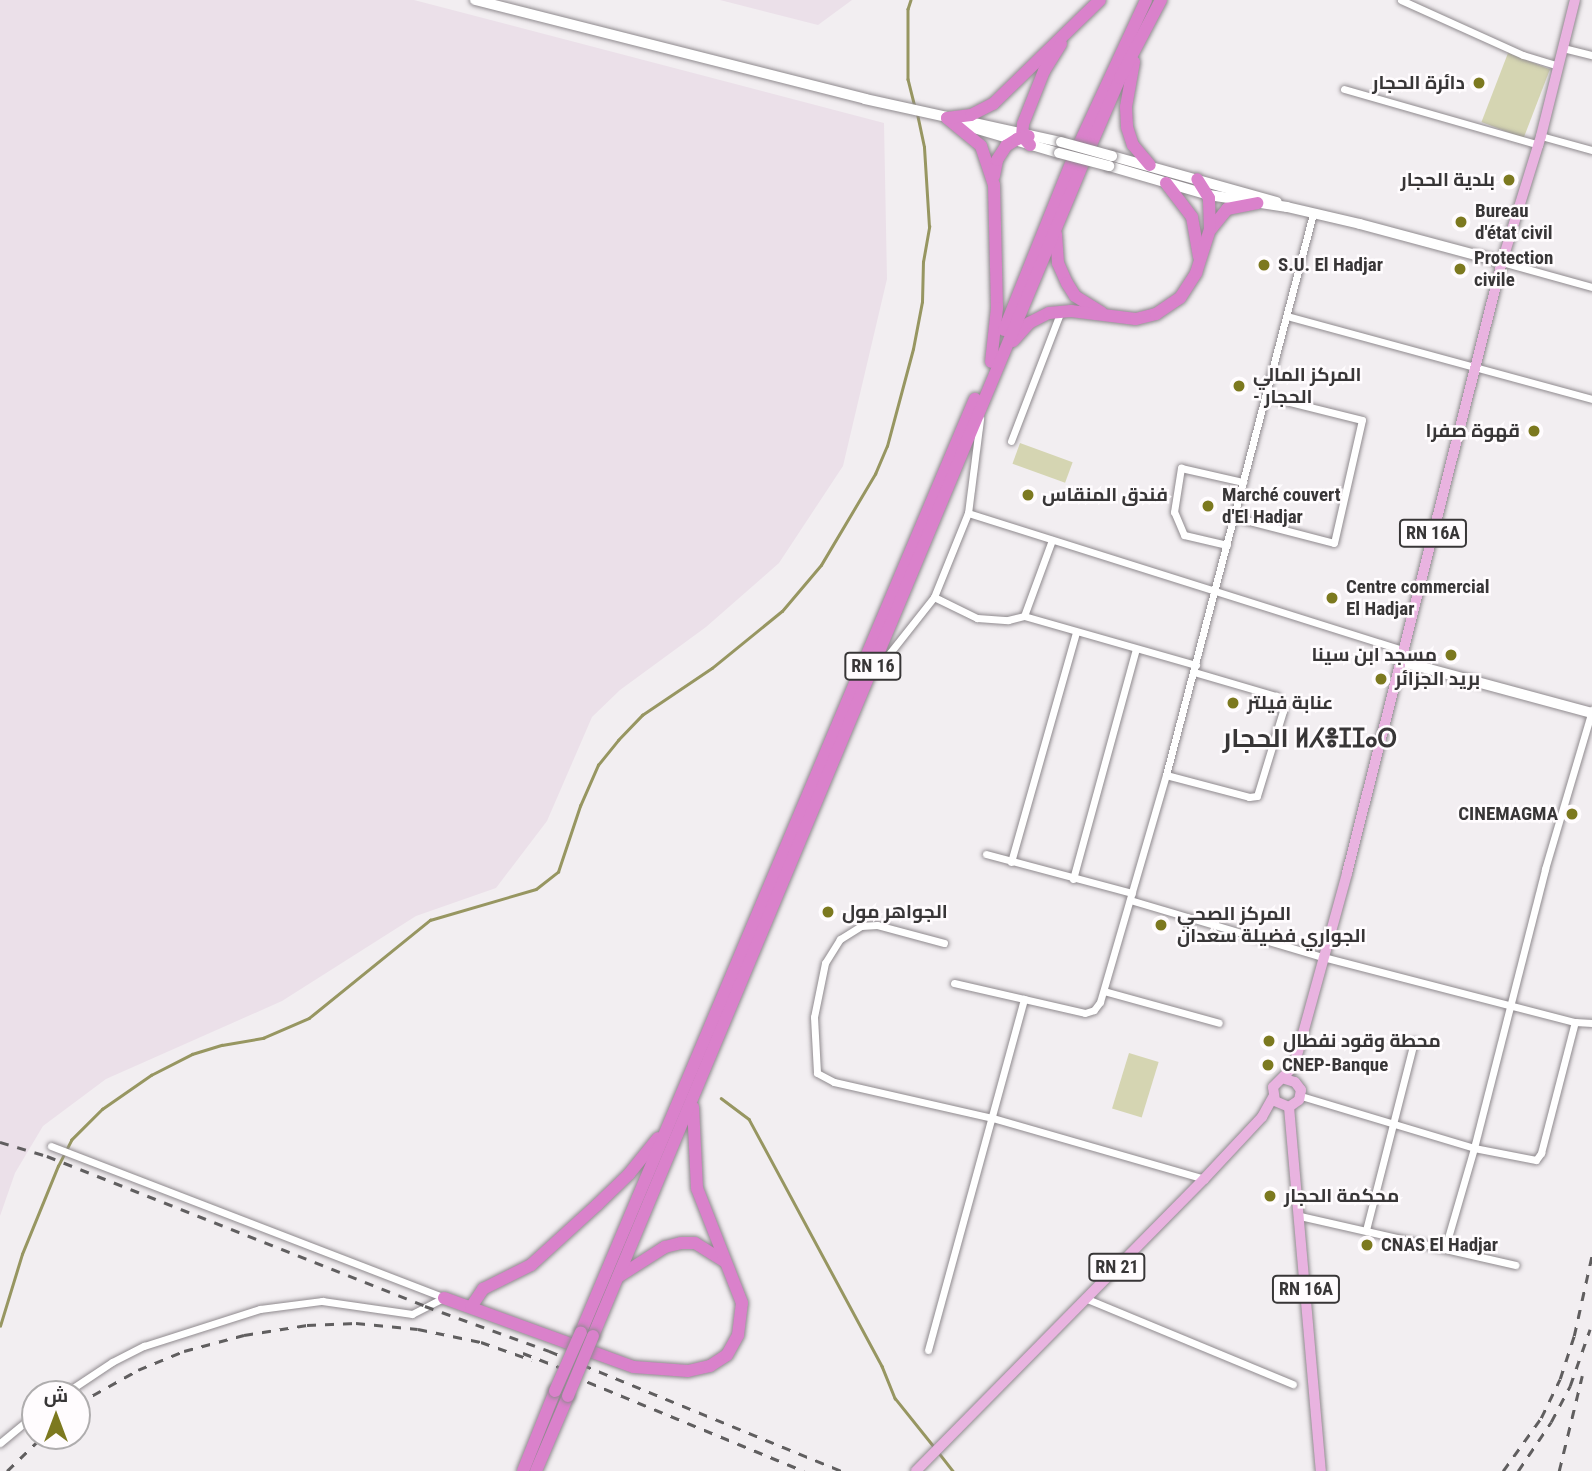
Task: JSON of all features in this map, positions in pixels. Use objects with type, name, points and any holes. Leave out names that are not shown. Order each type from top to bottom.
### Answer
[{"type":"highway","points":[[944,118],[978,113],[993,104],[1100,0]]},
{"type":"highway","name":"RN 16","points":[[523,1471],[555,1391],[617,1277],[694,1097],[982,404],[1076,150],[1146,0]]},
{"type":"highway","name":"RN 16","points":[[536,1471],[568,1396],[587,1334],[669,1124],[997,358],[1138,44],[1161,0]]},
{"type":"highway","points":[[997,358],[994,185],[997,160],[1024,138],[1027,109],[1048,63],[1086,14]]},
{"type":"highway","points":[[1138,44],[1128,86],[1127,127],[1133,145],[1150,165]]},
{"type":"highway","points":[[944,118],[981,146],[994,185]]},
{"type":"highway","points":[[997,358],[1029,323],[1042,315],[1061,311],[1136,319],[1165,310],[1187,290],[1210,229],[1209,195],[1197,179]]},
{"type":"highway","points":[[1166,183],[1192,217],[1198,235],[1199,264]]},
{"type":"highway","points":[[1210,229],[1227,209],[1257,203]]},
{"type":"highway","points":[[1057,225],[1058,263],[1067,283],[1076,296],[1107,316]]},
{"type":"highway","points":[[444,1298],[634,1367],[688,1371],[710,1366],[727,1355],[738,1335],[742,1303],[697,1188],[692,1131],[694,1097]]},
{"type":"highway","points":[[471,1307],[483,1289],[531,1265],[597,1205],[629,1174],[669,1124]]},
{"type":"highway","points":[[617,1277],[665,1247],[681,1243],[695,1242],[727,1263]]},
{"type":"main road","points":[[475,0],[1024,138],[1110,161],[1166,183],[1209,195],[1286,207],[1502,262]]},
{"type":"main road","name":"RN 16A","points":[[1290,1080],[1347,873],[1502,262],[1540,140],[1575,0]]},
{"type":"main road","points":[[1110,161],[1150,165],[1258,195],[1286,207]]},
{"type":"main road","points":[[1401,656],[1592,711]]},
{"type":"main road","points":[[1290,1080],[1301,1096],[1296,1103],[1286,1107],[1273,1097],[1276,1083],[1290,1080]]},
{"type":"main road","name":"RN 21","points":[[916,1471],[1204,1180],[1262,1117],[1273,1097]]},
{"type":"main road","name":"RN 16A","points":[[1286,1107],[1300,1216],[1321,1471]]},
{"type":"main road","name":"RN 21","points":[[1262,1117],[1286,1107]]},
{"type":"street","points":[[1401,0],[1523,55],[1558,66]]},
{"type":"street","points":[[1563,48],[1592,55]]},
{"type":"street","points":[[1344,89],[1540,140],[1592,150]]},
{"type":"street","points":[[954,983],[1085,1013],[1098,1007],[1195,669],[1313,214]]},
{"type":"street","points":[[1502,262],[1592,287]]},
{"type":"street","points":[[1011,441],[1061,311]]},
{"type":"street","points":[[1287,316],[1592,399]]},
{"type":"street","points":[[1234,517],[1334,543],[1362,421],[1266,396]]},
{"type":"street","points":[[867,682],[934,597],[968,513],[982,404]]},
{"type":"street","points":[[1227,545],[1184,535],[1174,512],[1181,468],[1243,482]]},
{"type":"street","points":[[968,513],[1215,591],[1401,656]]},
{"type":"street","points":[[1024,617],[1052,540]]},
{"type":"street","points":[[934,597],[977,618],[1008,621],[1024,617],[1136,649],[1276,696],[1283,711],[1261,791],[1255,797],[1166,775]]},
{"type":"street","points":[[1011,862],[1076,633]]},
{"type":"street","points":[[1073,879],[1136,649]]},
{"type":"street","points":[[1445,1248],[1592,711]]},
{"type":"street","points":[[986,854],[1323,957],[1575,1022],[1592,1023]]},
{"type":"street","points":[[944,943],[877,925],[861,926],[840,939],[825,964],[814,1017],[817,1073],[834,1082],[993,1118],[1204,1180]]},
{"type":"street","points":[[1104,991],[1219,1023]]},
{"type":"street","points":[[928,1350],[1024,999]]},
{"type":"street","points":[[1301,1096],[1474,1148],[1538,1158],[1575,1022]]},
{"type":"street","points":[[1366,1230],[1414,1041]]},
{"type":"street","points":[[51,1146],[444,1298]]},
{"type":"street","points":[[1300,1216],[1515,1265]]},
{"type":"street","points":[[85,1380],[112,1362],[144,1346],[260,1309],[322,1301],[412,1314],[444,1298]]},
{"type":"street","points":[[1085,1298],[1293,1384]]},
{"type":"street","points":[[0,1443],[21,1426]]},
{"type":"shaded area","points":[[0,0],[414,0],[884,123],[887,279],[843,466],[779,563],[706,627],[620,690],[592,717],[547,821],[496,888],[416,916],[282,1001],[106,1079],[43,1126],[15,1173],[0,1216]]},
{"type":"shaded area","points":[[720,0],[852,0],[818,25]]},
{"type":"green space","points":[[1508,53],[1550,69],[1523,138],[1481,122]]},
{"type":"green space","points":[[1020,443],[1073,462],[1065,483],[1012,464]]},
{"type":"green space","points":[[1129,1053],[1159,1062],[1142,1118],[1112,1108]]},
{"type":"waterway","points":[[911,0],[908,9],[908,79],[915,108]]},
{"type":"waterway","points":[[0,1326],[22,1254],[58,1166],[71,1140],[102,1109],[151,1075],[192,1054],[222,1045],[263,1038],[309,1018],[430,920],[536,889],[558,872],[580,806],[598,765],[618,740],[642,715],[712,668],[782,611],[821,565],[875,474],[887,446],[913,349],[922,302],[923,262],[929,227],[924,147],[917,115]]},
{"type":"waterway","points":[[721,1098],[749,1119],[882,1366],[895,1398],[935,1448]]},
{"type":"waterway","points":[[939,1453],[953,1471]]},
{"type":"railway","points":[[0,1142],[47,1156],[425,1306],[549,1351],[841,1471]]},
{"type":"railway","points":[[1503,1471],[1541,1418],[1560,1379],[1574,1336],[1592,1255]]},
{"type":"railway","points":[[91,1396],[138,1370],[184,1351],[244,1335],[307,1325],[356,1323],[418,1329],[481,1342],[532,1360]]},
{"type":"railway","points":[[1518,1471],[1551,1422],[1570,1386],[1590,1329]]},
{"type":"railway","points":[[523,1353],[582,1376]]},
{"type":"railway","points":[[571,1375],[804,1471]]},
{"type":"railway","points":[[1559,1471],[1582,1376]]},
{"type":"railway","points":[[7,1471],[29,1450]]},
{"type":"place","name":"دائرة الحجار","points":[[1479,83]]},
{"type":"place","name":"بلدية الحجار","points":[[1509,180]]},
{"type":"place","name":"Bureau d'état civil","points":[[1461,222]]},
{"type":"place","name":"S.U. El Hadjar","points":[[1264,265]]},
{"type":"place","name":"Protection civile","points":[[1460,269]]},
{"type":"place","name":"المركز المالي - الحجار","points":[[1239,386]]},
{"type":"place","name":"قهوة صفرا","points":[[1534,431]]},
{"type":"place","name":"فندق المنقاس","points":[[1028,495]]},
{"type":"place","name":"Marché couvert d'El Hadjar","points":[[1208,506]]},
{"type":"place","name":"Centre commercial El Hadjar","points":[[1332,598]]},
{"type":"place","name":"مسجد ابن سينا","points":[[1451,655]]},
{"type":"place","name":"بريد الجزائر","points":[[1381,679]]},
{"type":"place","name":"عنابة فيلتر","points":[[1233,703]]},
{"type":"place","name":"CINEMAGMA","points":[[1572,814]]},
{"type":"place","name":"الجواهر مول","points":[[828,912]]},
{"type":"place","name":"المركز الصحي الجواري فضيلة سعدان","points":[[1161,925]]},
{"type":"place","name":"محطة وقود نفطال","points":[[1269,1041]]},
{"type":"place","name":"CNEP-Banque","points":[[1268,1065]]},
{"type":"place","name":"محكمة الحجار","points":[[1270,1196]]},
{"type":"place","name":"CNAS El Hadjar","points":[[1367,1245]]},
{"type":"district","name":"الحجار ⵍⵃⴻⵊⵊⴰⵔ","points":[[1310,739]]}]
